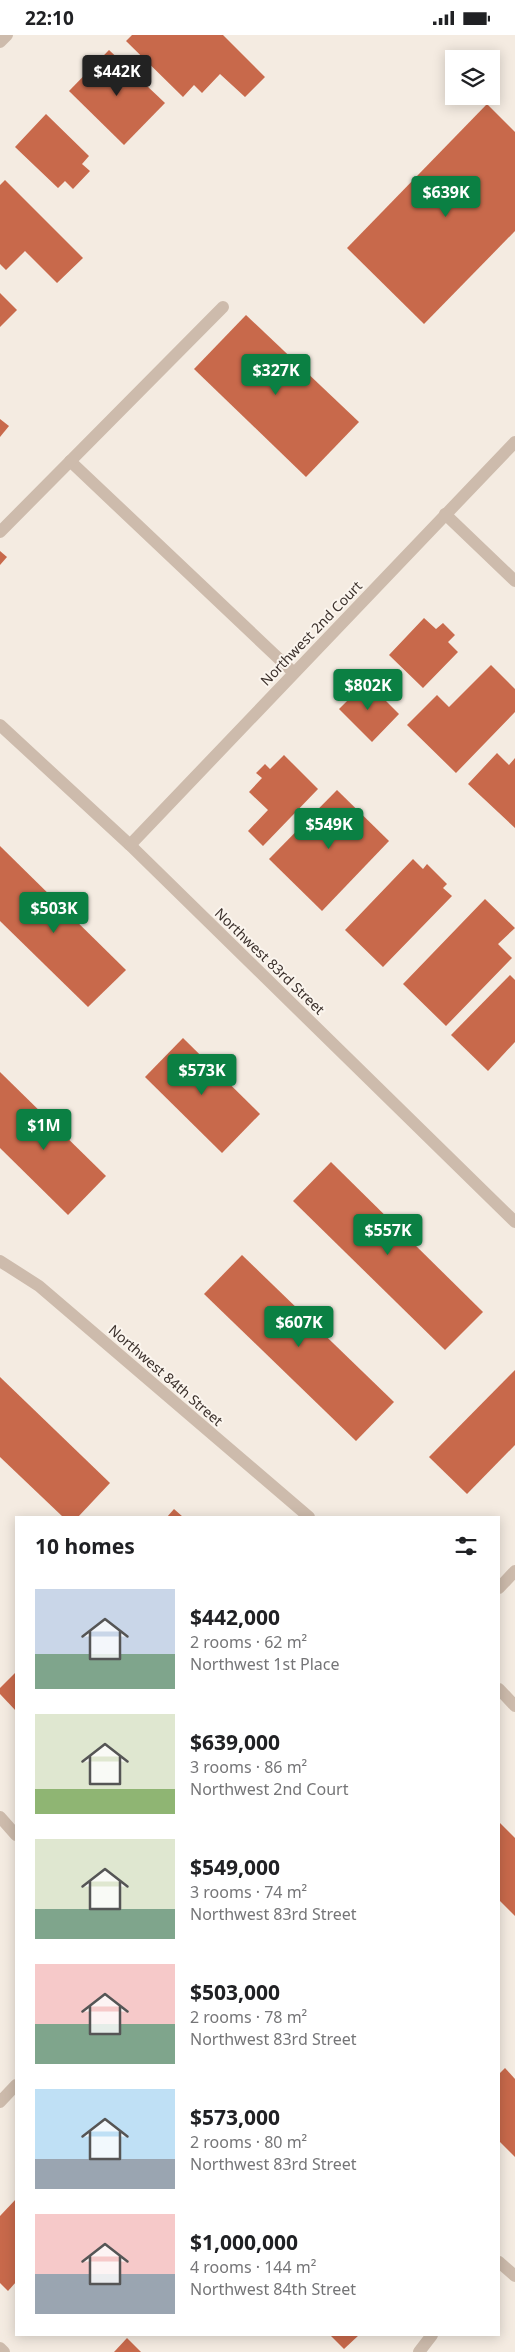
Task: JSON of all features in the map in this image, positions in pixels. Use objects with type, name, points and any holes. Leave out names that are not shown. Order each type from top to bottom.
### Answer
[{"type":"street","points":[[0,42],[7,35]]},
{"type":"street","points":[[0,532],[223,307]]},
{"type":"street","name":"Northwest 2nd Court","points":[[130,845],[515,442]]},
{"type":"street","points":[[70,461],[294,673]]},
{"type":"street","points":[[445,514],[515,581]]},
{"type":"street","name":"Northwest 83rd Street","points":[[0,725],[130,845],[515,1221]]},
{"type":"street","name":"Northwest 84th Street","points":[[0,1261],[39,1286],[308,1516]]},
{"type":"street","points":[[500,1587],[515,1571]]},
{"type":"street","points":[[500,1690],[515,1706]]},
{"type":"street","points":[[0,1817],[15,1834]]},
{"type":"street","points":[[0,2102],[15,2086]]},
{"type":"street","points":[[500,2263],[515,2275]]},
{"type":"street","points":[[419,2352],[431,2336]]},
{"type":"street","points":[[0,2348],[4,2352]]},
{"type":"building","points":[[132,35],[223,35],[265,77],[245,97],[220,74],[202,93],[194,85],[183,97],[126,41]]},
{"type":"building","points":[[109,50],[165,103],[124,145],[69,91]]},
{"type":"building","points":[[486,105],[515,132],[515,231],[424,324],[347,248]]},
{"type":"building","points":[[46,114],[89,156],[82,164],[90,171],[73,189],[65,181],[58,188],[15,147]]},
{"type":"building","points":[[5,180],[83,258],[57,283],[25,251],[6,270],[0,264],[0,185]]},
{"type":"building","points":[[0,293],[17,310],[0,327]]},
{"type":"building","points":[[246,315],[359,422],[306,477],[194,369]]},
{"type":"building","points":[[0,419],[9,426],[0,437]]},
{"type":"building","points":[[0,551],[7,557],[0,565]]},
{"type":"building","points":[[424,618],[436,629],[443,623],[455,635],[448,642],[458,652],[423,688],[389,655]]},
{"type":"building","points":[[491,665],[515,689],[515,712],[456,773],[407,725],[437,695],[449,707]]},
{"type":"building","points":[[367,682],[399,714],[372,742],[339,709],[348,700],[343,695],[353,685],[359,691]]},
{"type":"building","points":[[497,753],[509,765],[515,758],[515,828],[468,784]]},
{"type":"building","points":[[284,755],[318,789],[263,846],[248,831],[268,810],[249,792],[262,778],[256,773],[265,764],[270,769]]},
{"type":"building","points":[[337,790],[389,841],[322,911],[269,859]]},
{"type":"building","points":[[0,846],[126,970],[88,1007],[0,921]]},
{"type":"building","points":[[413,859],[423,869],[427,864],[447,884],[443,888],[452,896],[383,967],[345,930]]},
{"type":"building","points":[[485,899],[515,928],[498,944],[512,958],[446,1026],[403,984]]},
{"type":"building","points":[[510,975],[515,980],[515,1042],[488,1071],[451,1035]]},
{"type":"building","points":[[183,1038],[260,1114],[222,1153],[145,1077]]},
{"type":"building","points":[[0,1072],[106,1176],[68,1215],[0,1148]]},
{"type":"building","points":[[331,1162],[483,1312],[445,1350],[293,1201]]},
{"type":"building","points":[[242,1255],[394,1402],[356,1441],[204,1294]]},
{"type":"building","points":[[515,1370],[515,1445],[467,1494],[429,1457]]},
{"type":"building","points":[[0,1377],[110,1483],[79,1516],[62,1516],[0,1457]]},
{"type":"building","points":[[174,1509],[182,1516],[168,1516]]},
{"type":"building","points":[[15,1673],[15,1710],[0,1694],[0,1688]]},
{"type":"building","points":[[500,1823],[515,1838],[515,1916],[500,1901]]},
{"type":"building","points":[[505,2068],[515,2079],[515,2157],[500,2142],[500,2073]]},
{"type":"building","points":[[15,2200],[15,2283],[8,2291],[0,2283],[0,2216]]},
{"type":"building","points":[[331,2336],[358,2336],[344,2349]]},
{"type":"building","points":[[127,2338],[141,2352],[114,2352]]}]
